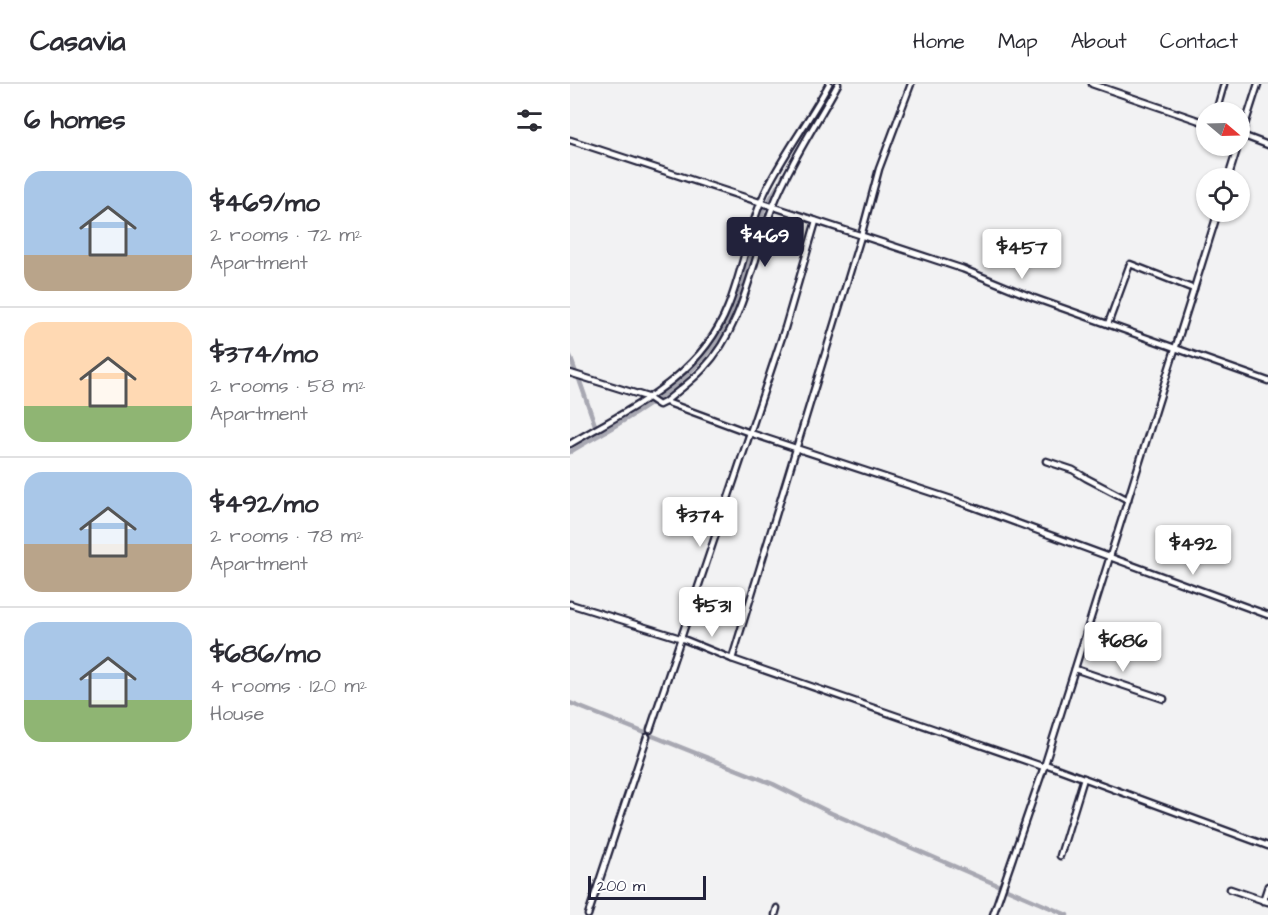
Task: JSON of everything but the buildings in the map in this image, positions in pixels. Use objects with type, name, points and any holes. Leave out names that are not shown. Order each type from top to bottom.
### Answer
[{"type":"street","points":[[570,444],[651,400],[683,373],[705,349],[719,328],[739,276],[768,186],[829,84]]},
{"type":"street","points":[[570,373],[651,400],[659,405],[704,368],[730,328],[742,301],[773,206],[788,174],[838,84]]},
{"type":"street","points":[[732,659],[879,170],[911,84]]},
{"type":"street","points":[[1092,84],[1196,120]]},
{"type":"street","points":[[1219,102],[1224,84]]},
{"type":"street","points":[[1250,107],[1258,84]]},
{"type":"street","points":[[1250,139],[1268,145]]},
{"type":"street","points":[[570,140],[963,269],[1034,298],[1268,381]]},
{"type":"street","points":[[650,730],[785,328],[816,221]]},
{"type":"street","points":[[993,915],[1044,767],[1215,222]]},
{"type":"street","points":[[1108,324],[1130,264],[1194,289]]},
{"type":"street","points":[[665,402],[750,433],[957,501],[1268,615]]},
{"type":"street","points":[[1046,462],[1073,470],[1128,500]]},
{"type":"street","points":[[570,604],[682,639],[732,659],[1044,767],[1048,765],[1268,846]]},
{"type":"street","points":[[1075,669],[1164,699]]},
{"type":"street","points":[[588,915],[647,737]]},
{"type":"street","points":[[1060,856],[1084,778]]},
{"type":"street","points":[[1230,889],[1265,901],[1268,886]]},
{"type":"street","points":[[775,915],[777,908]]},
{"type":"waterway","points":[[806,136],[835,84]]},
{"type":"waterway","points":[[769,201],[799,149]]},
{"type":"waterway","points":[[570,452],[664,394],[704,357],[720,334],[733,309],[764,208]]},
{"type":"waterway","points":[[570,356],[576,373]]},
{"type":"waterway","points":[[579,379],[595,425]]},
{"type":"waterway","points":[[570,703],[773,784],[831,813],[1067,915]]}]
